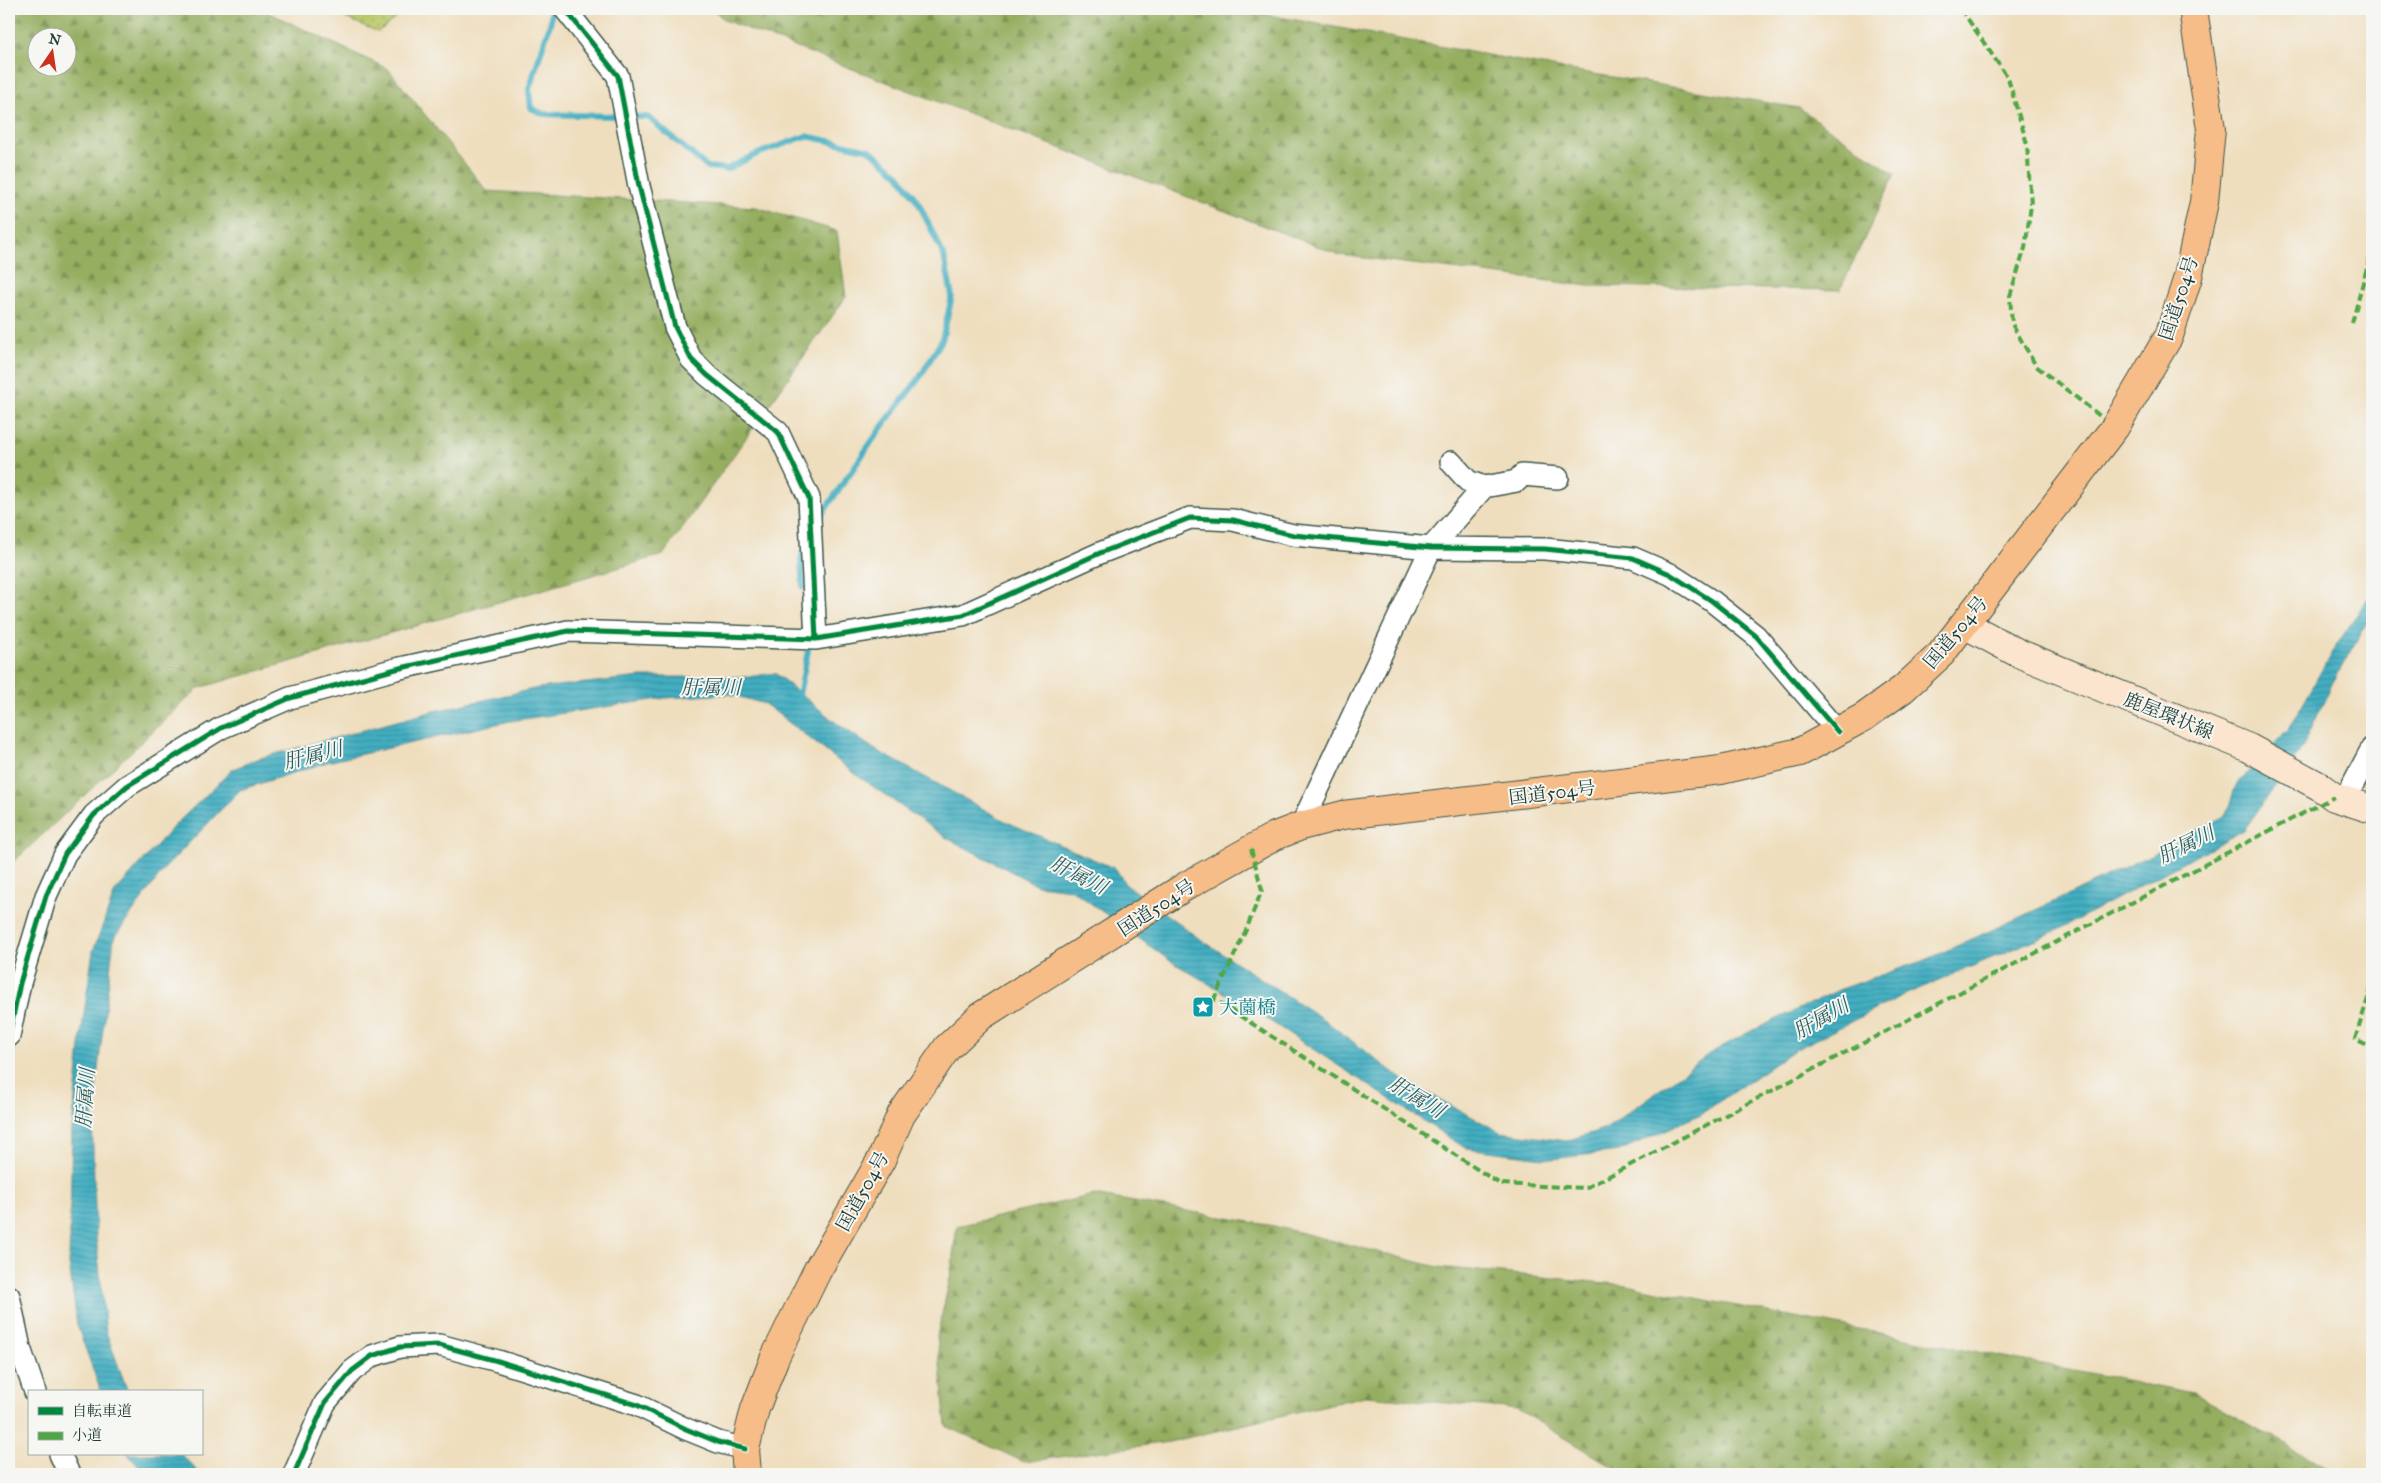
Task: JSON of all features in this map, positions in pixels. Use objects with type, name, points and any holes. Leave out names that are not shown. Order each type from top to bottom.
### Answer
[{"type":"highway","name":"国道504号","points":[[746,1462],[755,1409],[775,1357],[817,1271],[881,1160],[901,1115],[947,1048],[981,1016],[1114,934],[1186,886],[1275,836],[1301,826],[1343,815],[1721,770],[1800,752],[1864,717],[1903,689],[1941,654],[2115,427],[2169,336],[2188,277],[2204,202],[2211,129],[2193,9]]},
{"type":"main road","name":"鹿屋環状線","points":[[1964,624],[2018,653],[2249,748],[2319,786],[2334,797],[2372,809]]},
{"type":"street","points":[[565,9],[618,76],[639,186],[673,318],[691,360],[778,432],[809,498],[816,639]]},
{"type":"street","points":[[1451,462],[1468,481],[1484,487],[1517,481],[1522,475],[1558,478]]},
{"type":"street","points":[[1301,826],[1431,548],[1484,487]]},
{"type":"street","points":[[9,1036],[20,982],[46,896],[65,854],[94,815],[127,786],[221,728],[299,696],[396,669],[568,631],[816,639],[963,615],[1100,553],[1190,518],[1233,520],[1293,535],[1431,548],[1544,549],[1632,558],[1670,574],[1712,601],[1756,636],[1838,732]]},
{"type":"street","points":[[2344,800],[2372,748]]},
{"type":"street","points":[[9,1296],[20,1348],[34,1390]]},
{"type":"street","points":[[294,1474],[325,1403],[352,1371],[372,1356],[400,1347],[438,1345],[498,1361],[637,1405],[718,1442],[746,1462]]},
{"type":"street","points":[[61,1456],[69,1474]]},
{"type":"green space","points":[[9,9],[261,9],[388,69],[487,191],[756,207],[837,231],[846,297],[663,555],[199,688],[9,866]]},
{"type":"green space","points":[[325,9],[407,9],[378,32]]},
{"type":"green space","points":[[713,9],[1236,9],[1564,69],[1799,108],[1895,174],[1840,290],[1589,286],[1340,255],[724,20]]},
{"type":"green space","points":[[1094,1195],[1274,1226],[1438,1267],[1627,1285],[2194,1393],[2338,1474],[1625,1474],[1517,1409],[1365,1396],[1169,1442],[1024,1462],[946,1426],[937,1336],[950,1278],[957,1226]]},
{"type":"water","name":"肝属川","points":[[2372,592],[2372,613],[2332,684],[2303,747],[2244,830],[2058,930],[1902,996],[1793,1051],[1701,1114],[1619,1151],[1551,1159],[1465,1148],[1256,1012],[1169,960],[1071,889],[1037,885],[945,837],[858,776],[765,704],[729,694],[666,698],[510,721],[327,762],[240,790],[164,869],[114,938],[92,1119],[96,1236],[106,1332],[127,1390],[100,1390],[77,1325],[69,1263],[72,1129],[81,1035],[93,951],[115,892],[174,826],[233,769],[260,758],[434,711],[538,688],[642,677],[747,677],[775,673],[835,722],[874,749],[1007,822],[1116,869],[1125,884],[1197,937],[1323,1019],[1402,1079],[1500,1132],[1566,1141],[1607,1128],[1709,1054],[1743,1035],[1843,988],[1928,959],[2075,892],[2171,845],[2226,815],[2236,785],[2289,728],[2332,652]]},
{"type":"water","points":[[130,1456],[183,1456],[200,1474],[145,1474]]},
{"type":"waterway","points":[[551,9],[551,21],[529,89],[531,108],[543,114],[648,117],[707,167],[727,169],[757,154],[806,136],[870,150],[899,175],[919,204],[944,256],[952,296],[942,340],[920,377],[881,428],[816,523]]},
{"type":"waterway","points":[[803,552],[801,560],[803,587]]},
{"type":"waterway","points":[[798,700],[808,651],[807,641]]},
{"type":"marked path","points":[[1961,9],[2008,78],[2027,144],[2031,205],[2025,248],[2010,296],[2012,324],[2036,366],[2100,416]]},
{"type":"marked path","points":[[2352,323],[2372,249]]},
{"type":"marked path","points":[[1251,849],[1262,890],[1214,999],[1500,1184],[1586,1188],[2334,797]]},
{"type":"marked path","points":[[2372,986],[2355,1039],[2372,1047]]},
{"type":"cycle path","points":[[565,9],[618,76],[639,186],[675,327],[691,359],[707,375],[778,432],[809,498],[816,639]]},
{"type":"cycle path","points":[[9,1036],[20,983],[46,896],[65,854],[94,815],[127,786],[221,728],[290,698],[396,669],[568,631],[816,639],[963,615],[1100,553],[1190,518],[1233,520],[1293,535],[1431,548],[1545,549],[1633,558],[1670,574],[1712,601],[1756,636],[1838,732]]},
{"type":"cycle path","points":[[294,1474],[325,1403],[352,1371],[372,1356],[400,1347],[439,1345],[498,1361],[637,1405],[686,1429],[718,1442],[745,1449]]},
{"type":"place","name":"大薗橋","points":[[1203,1007]]}]
